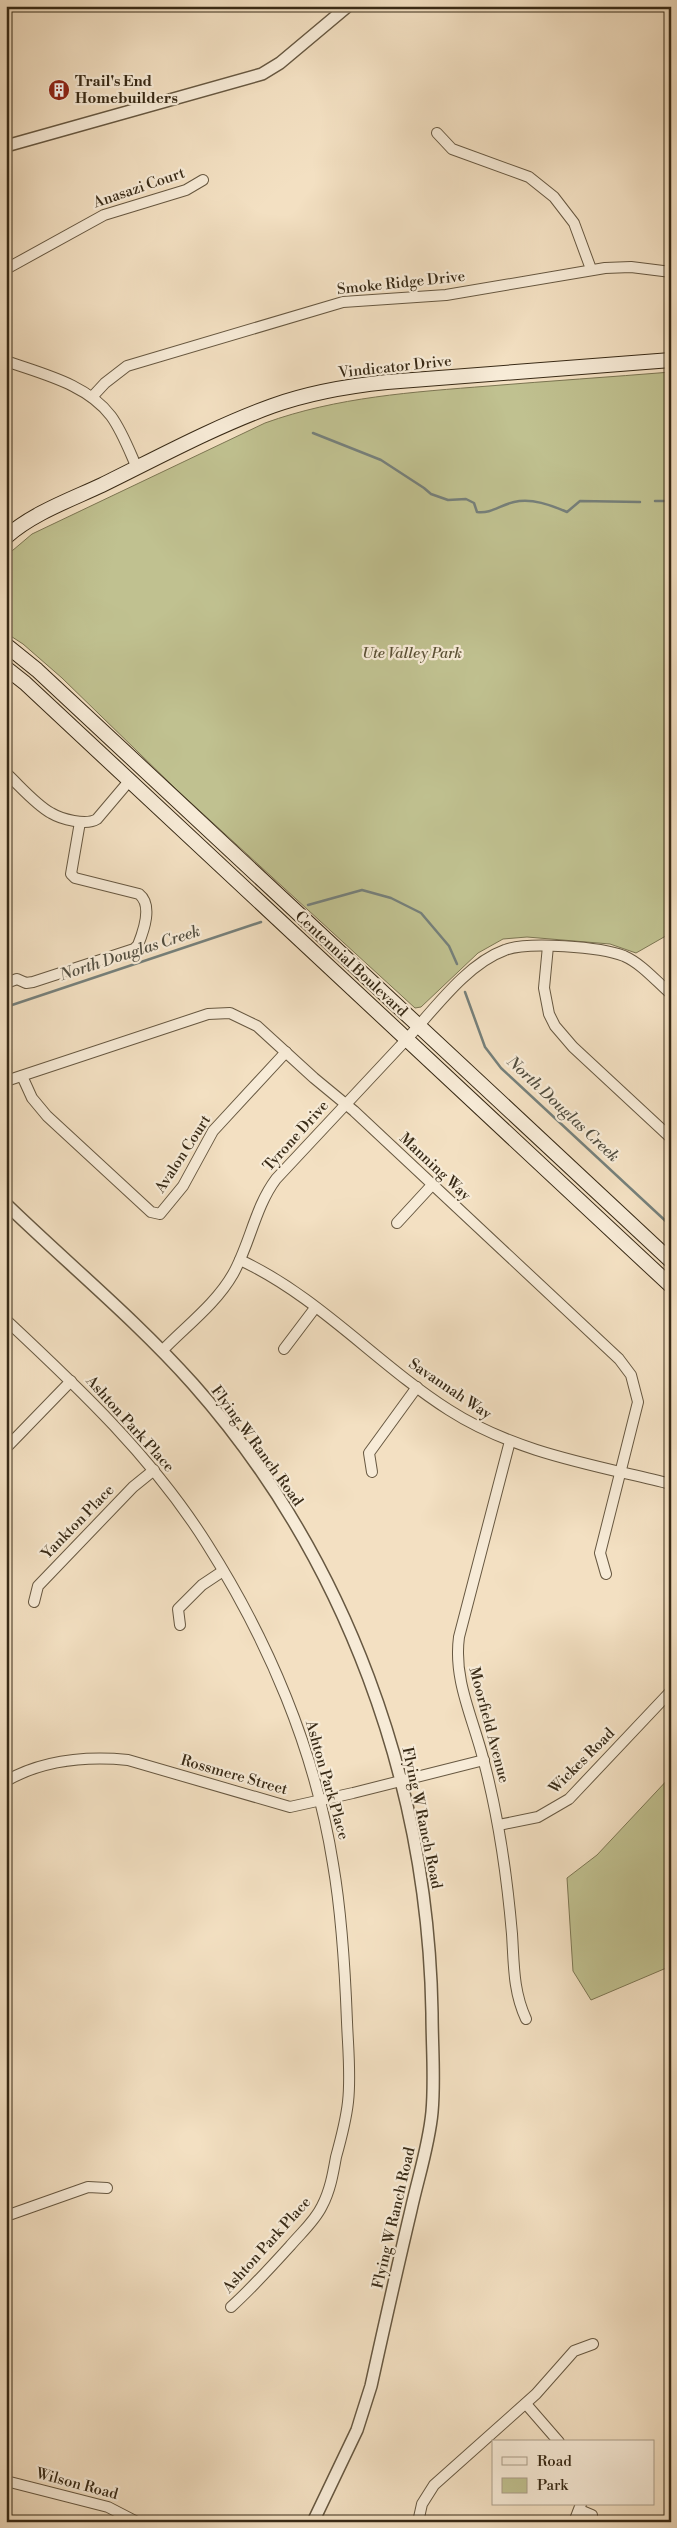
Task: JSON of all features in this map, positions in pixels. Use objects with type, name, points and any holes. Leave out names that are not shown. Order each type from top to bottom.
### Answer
[{"type":"main road","name":"Vindicator Drive","points":[[6,537],[31,519],[271,406],[354,386],[671,360]]},
{"type":"main road","name":"Centennial Boulevard","points":[[6,645],[37,670],[671,1261]]},
{"type":"main road","name":"Centennial Boulevard","points":[[6,668],[25,683],[130,780],[671,1286]]},
{"type":"street","points":[[6,146],[262,74],[280,63],[348,6]]},
{"type":"street","points":[[437,133],[452,149],[515,171],[542,186],[565,209],[574,222],[591,269]]},
{"type":"street","name":"Anasazi Court","points":[[6,269],[104,214],[186,190],[203,180]]},
{"type":"street","name":"Smoke Ridge Drive","points":[[92,397],[105,383],[127,366],[343,302],[446,295],[591,269],[631,267],[671,272]]},
{"type":"street","points":[[6,361],[64,382],[92,397],[111,416],[137,468]]},
{"type":"street","points":[[6,773],[51,814],[80,822],[92,822],[97,819],[130,780]]},
{"type":"street","points":[[6,983],[17,979],[26,983],[33,982],[134,949],[138,945],[148,906],[145,899],[139,894],[75,878],[71,874],[80,822]]},
{"type":"street","name":"Tyrone Drive","points":[[162,1351],[222,1290],[240,1260],[271,1185],[470,972],[492,956],[517,946],[604,950],[625,957],[644,969],[671,994]]},
{"type":"street","points":[[548,946],[544,988],[549,1014],[555,1026],[573,1047],[671,1138]]},
{"type":"street","name":"Manning Way","points":[[6,1081],[208,1014],[230,1013],[248,1020],[346,1104],[626,1367],[635,1383],[638,1402],[600,1554],[606,1574]]},
{"type":"street","name":"Avalon Court","points":[[22,1076],[32,1098],[46,1116],[147,1209],[160,1214],[183,1186],[213,1131],[286,1052]]},
{"type":"street","points":[[397,1222],[432,1185]]},
{"type":"street","name":"Flying W Ranch Road","points":[[6,1204],[162,1351],[218,1414],[255,1463],[295,1524],[323,1574],[358,1649],[386,1724],[402,1780],[420,1868],[429,1939],[432,2113],[371,2386],[357,2430],[313,2522]]},
{"type":"street","name":"Savannah Way","points":[[240,1260],[276,1278],[417,1387],[467,1421],[510,1441],[671,1484]]},
{"type":"street","points":[[284,1349],[315,1308]]},
{"type":"street","name":"Ashton Park Place","points":[[6,1320],[121,1431],[154,1470],[206,1542],[245,1609],[274,1669],[291,1710],[320,1801],[333,1863],[342,1932],[349,2085],[346,2117],[330,2187],[322,2208],[308,2226],[232,2307]]},
{"type":"street","points":[[6,1448],[71,1381]]},
{"type":"street","points":[[372,1472],[369,1453],[417,1387]]},
{"type":"street","name":"Moorfield Avenue","points":[[510,1441],[458,1646],[460,1683],[484,1760],[499,1825],[508,1894],[517,2000],[526,2019]]},
{"type":"street","name":"Yankton Place","points":[[34,1602],[38,1586],[133,1487],[154,1470]]},
{"type":"street","points":[[180,1625],[178,1609],[202,1585],[223,1571]]},
{"type":"street","name":"Wickes Road","points":[[499,1825],[538,1817],[565,1802],[671,1691]]},
{"type":"street","name":"Rossmere Street","points":[[6,1781],[30,1770],[56,1762],[106,1758],[128,1760],[290,1807],[484,1760]]},
{"type":"street","points":[[6,2216],[88,2187],[107,2188]]},
{"type":"street","points":[[418,2522],[422,2504],[434,2485],[526,2404],[574,2351],[592,2344]]},
{"type":"street","points":[[526,2404],[557,2440]]},
{"type":"street","name":"Wilson Road","points":[[7,2484],[108,2507],[137,2522]]},
{"type":"street","points":[[574,2522],[580,2507],[592,2515]]},
{"type":"green space","name":"Ute Valley Park","points":[[671,372],[671,933],[636,953],[610,944],[527,937],[503,939],[478,953],[421,1007],[415,1008],[177,790],[62,678],[23,644],[6,633],[6,556],[32,534],[265,423],[292,414],[347,401],[404,393]]},
{"type":"green space","points":[[671,1776],[671,1966],[591,2000],[573,1971],[567,1878],[597,1855]]},
{"type":"waterway","points":[[313,433],[381,460],[431,494],[448,500],[466,499],[474,503],[477,512],[487,512],[509,503],[521,501],[541,503],[567,512],[580,501],[640,502]]},
{"type":"waterway","points":[[655,501],[671,501]]},
{"type":"waterway","name":"North Douglas Creek","points":[[308,905],[362,890],[391,898],[421,913],[449,946],[457,964]]},
{"type":"waterway","name":"North Douglas Creek","points":[[6,1007],[261,922]]},
{"type":"waterway","name":"North Douglas Creek","points":[[465,992],[485,1047],[501,1068],[671,1226]]},
{"type":"place","name":"Trail's End Homebuilders","points":[[59,90]]}]
